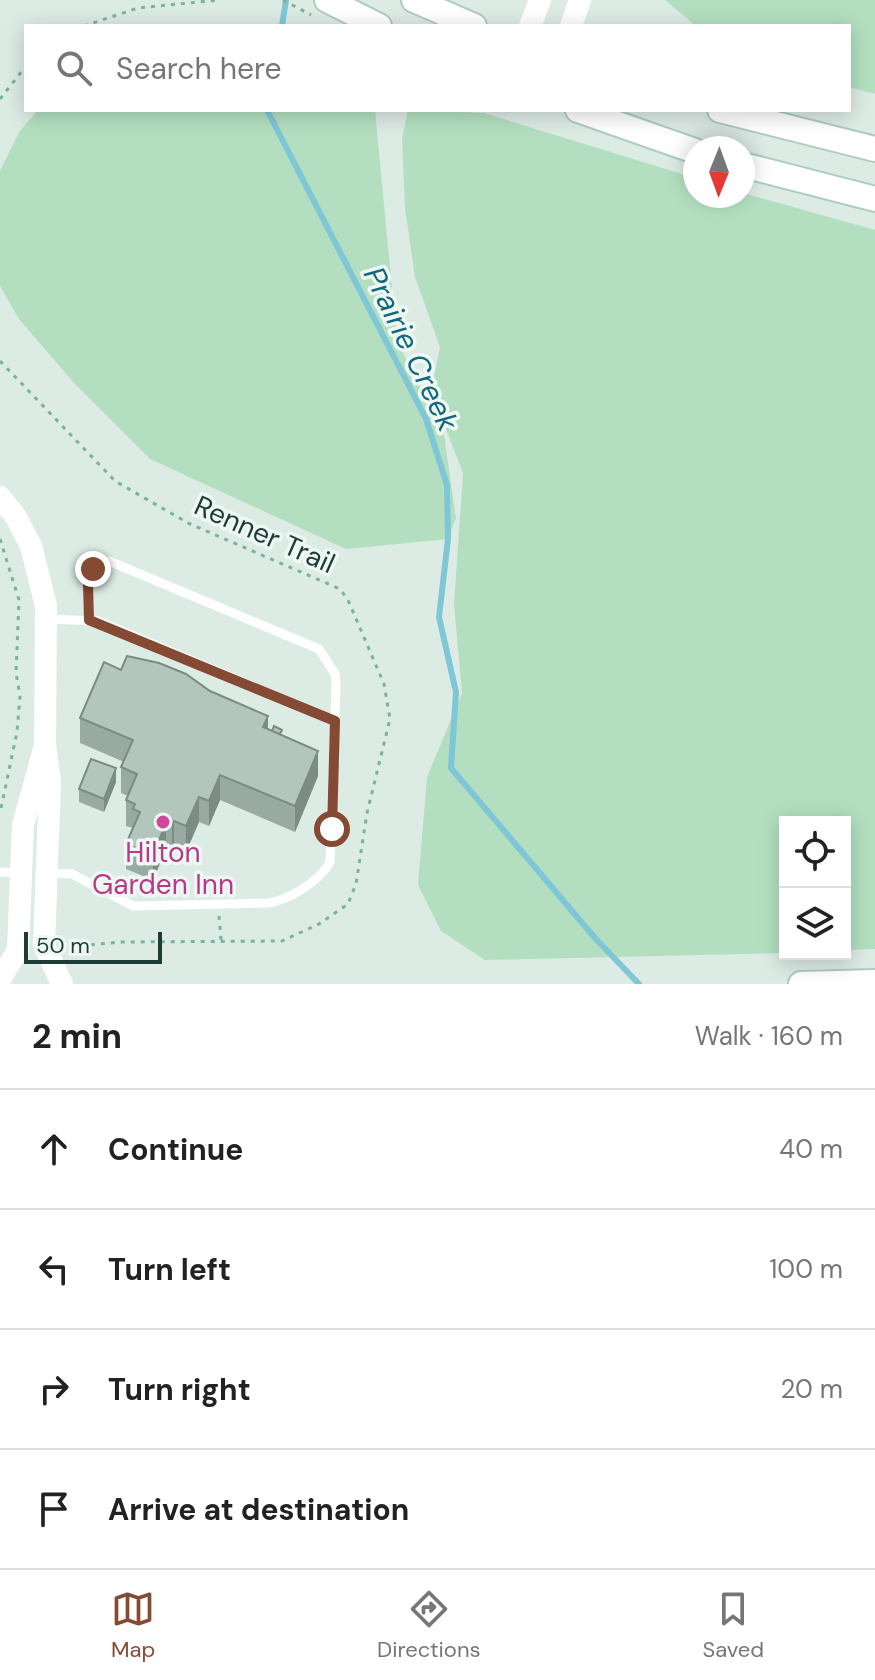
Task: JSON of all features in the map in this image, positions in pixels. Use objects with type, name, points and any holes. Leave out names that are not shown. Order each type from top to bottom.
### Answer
[{"type":"main road","points":[[417,2],[469,24]]},
{"type":"main road","points":[[324,10],[372,24]]},
{"type":"main road","points":[[584,112],[683,147]]},
{"type":"main road","points":[[728,112],[875,149]]},
{"type":"main road","points":[[755,168],[875,199]]},
{"type":"main road","points":[[801,984],[875,982]]},
{"type":"street","points":[[531,24],[540,0]]},
{"type":"street","points":[[572,24],[580,0]]},
{"type":"street","points":[[0,497],[16,517],[31,546],[47,619],[45,744],[50,783],[45,950],[62,984]]},
{"type":"street","points":[[0,979],[18,950],[10,872],[45,744]]},
{"type":"street","points":[[10,872],[46,873]]},
{"type":"lane","points":[[46,873],[72,874],[133,906],[282,900],[327,869],[331,855],[335,674],[319,649],[114,562],[99,564],[90,575],[89,620]]},
{"type":"lane","points":[[47,619],[89,620],[335,721]]},
{"type":"path","points":[[90,24],[138,8],[219,0]]},
{"type":"path","points":[[283,0],[324,10]]},
{"type":"path","points":[[0,99],[24,69]]},
{"type":"path","name":"Renner Trail","points":[[0,361],[115,481],[188,523],[328,581],[348,600],[357,628],[384,684],[390,719],[367,813],[356,884],[348,904],[319,924],[282,941],[221,940]]},
{"type":"path","points":[[0,539],[19,600],[16,673],[20,696],[17,732],[0,813]]},
{"type":"path","points":[[56,948],[121,942],[221,940],[217,904]]},
{"type":"green space","points":[[665,0],[875,0],[875,94],[851,88],[851,24],[694,24]]},
{"type":"green space","points":[[36,112],[375,112],[397,341],[444,435],[456,518],[448,539],[346,549],[150,459],[74,383],[19,319],[0,286],[0,171],[19,132]]},
{"type":"green space","points":[[408,112],[484,113],[683,174],[683,208],[755,208],[755,196],[875,230],[875,949],[851,950],[851,816],[779,816],[779,953],[485,960],[441,931],[418,885],[427,777],[462,693],[454,604],[463,473],[431,391],[440,347],[415,277],[405,208],[402,139]]},
{"type":"building","points":[[127,656],[159,663],[186,674],[210,691],[268,716],[263,727],[318,751],[295,806],[220,775],[209,801],[199,797],[186,826],[174,821],[172,826],[166,823],[153,855],[126,844],[140,812],[133,809],[135,804],[126,800],[137,774],[121,767],[133,740],[80,718],[104,662],[121,670]]},
{"type":"building","points":[[274,726],[282,730],[280,734],[272,731]]},
{"type":"building","points":[[91,759],[116,768],[104,799],[79,789]]},
{"type":"waterway","name":"Prairie Creek","points":[[282,24],[286,0]]},
{"type":"waterway","name":"Prairie Creek","points":[[268,112],[426,419],[447,485],[448,539],[439,617],[456,692],[451,768],[595,938],[639,984]]},
{"type":"place","name":"Hilton Garden Inn","points":[[163,822]]},
{"type":"route","points":[[93,569],[88,584],[89,620],[98,621],[335,721],[332,829]]}]
